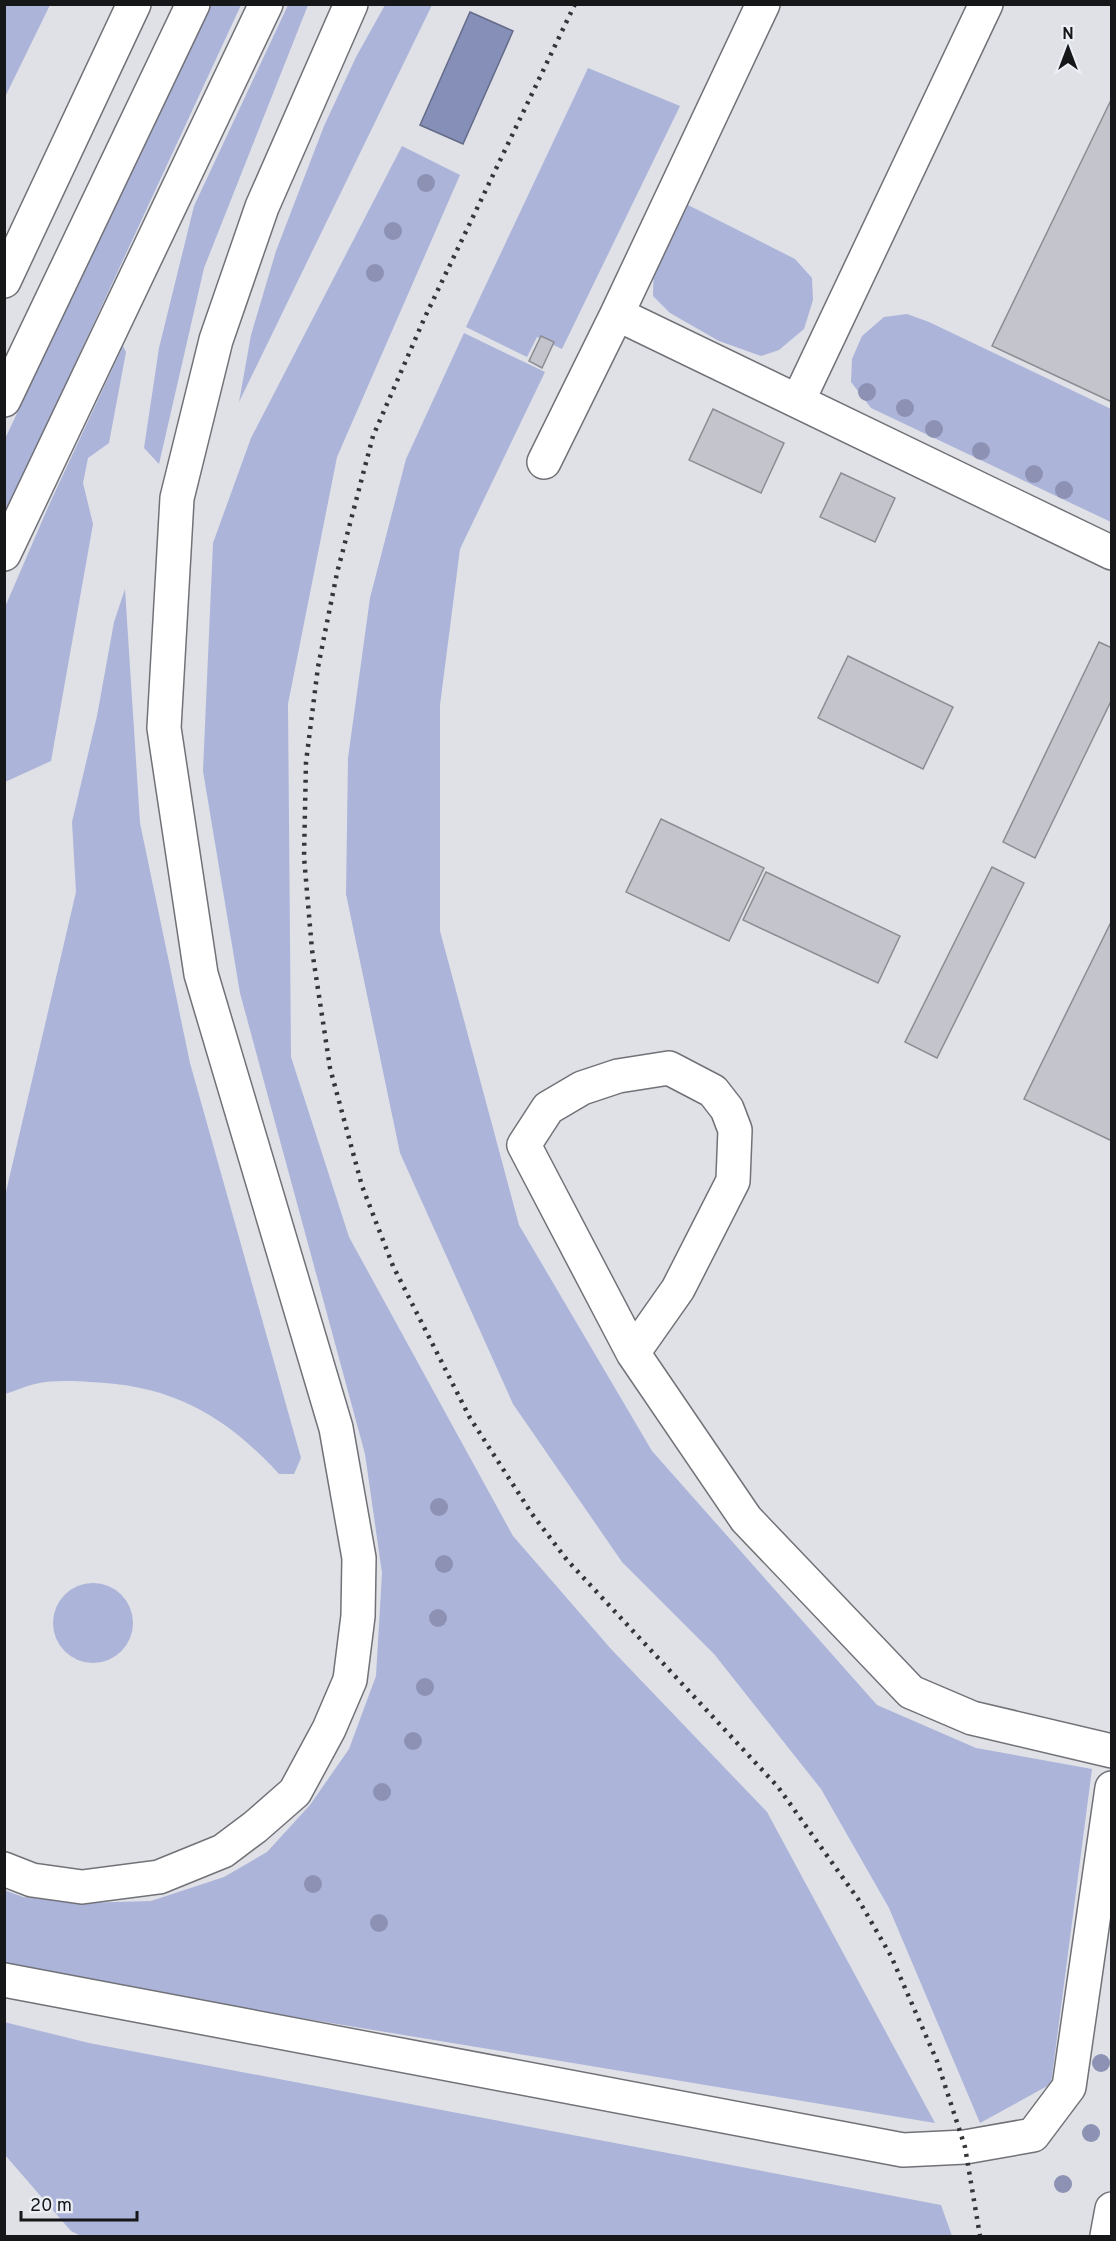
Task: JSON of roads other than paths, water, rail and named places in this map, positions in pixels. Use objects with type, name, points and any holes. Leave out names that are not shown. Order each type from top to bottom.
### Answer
[{"type":"street","points":[[4,281],[134,4]]},
{"type":"street","points":[[4,400],[193,4]]},
{"type":"street","points":[[4,554],[266,4]]},
{"type":"street","points":[[4,1869],[32,1880],[82,1887],[159,1877],[223,1851],[295,1792],[329,1729],[350,1680],[358,1616],[359,1558],[336,1428],[201,974],[164,728],[177,498],[216,340],[262,207],[351,4]]},
{"type":"street","points":[[544,462],[617,314],[763,4]]},
{"type":"street","points":[[798,401],[986,4]]},
{"type":"street","points":[[617,314],[1112,553]]},
{"type":"street","points":[[633,1353],[678,1289],[732,1180],[735,1130],[727,1109],[713,1091],[669,1068],[618,1076],[582,1088],[548,1108],[525,1145],[633,1353],[746,1519],[911,1692],[972,1718],[1112,1750]]},
{"type":"street","points":[[4,1980],[903,2150],[965,2147],[1033,2135],[1069,2087],[1112,1788]]},
{"type":"street","points":[[1107,2236],[1112,2209]]},
{"type":"railway","points":[[575,4],[424,319],[373,436],[337,573],[318,667],[306,762],[304,857],[312,950],[330,1068],[362,1186],[393,1266],[470,1418],[532,1514],[567,1560],[778,1787],[858,1899],[891,1956],[937,2061],[965,2147],[980,2236]]}]
